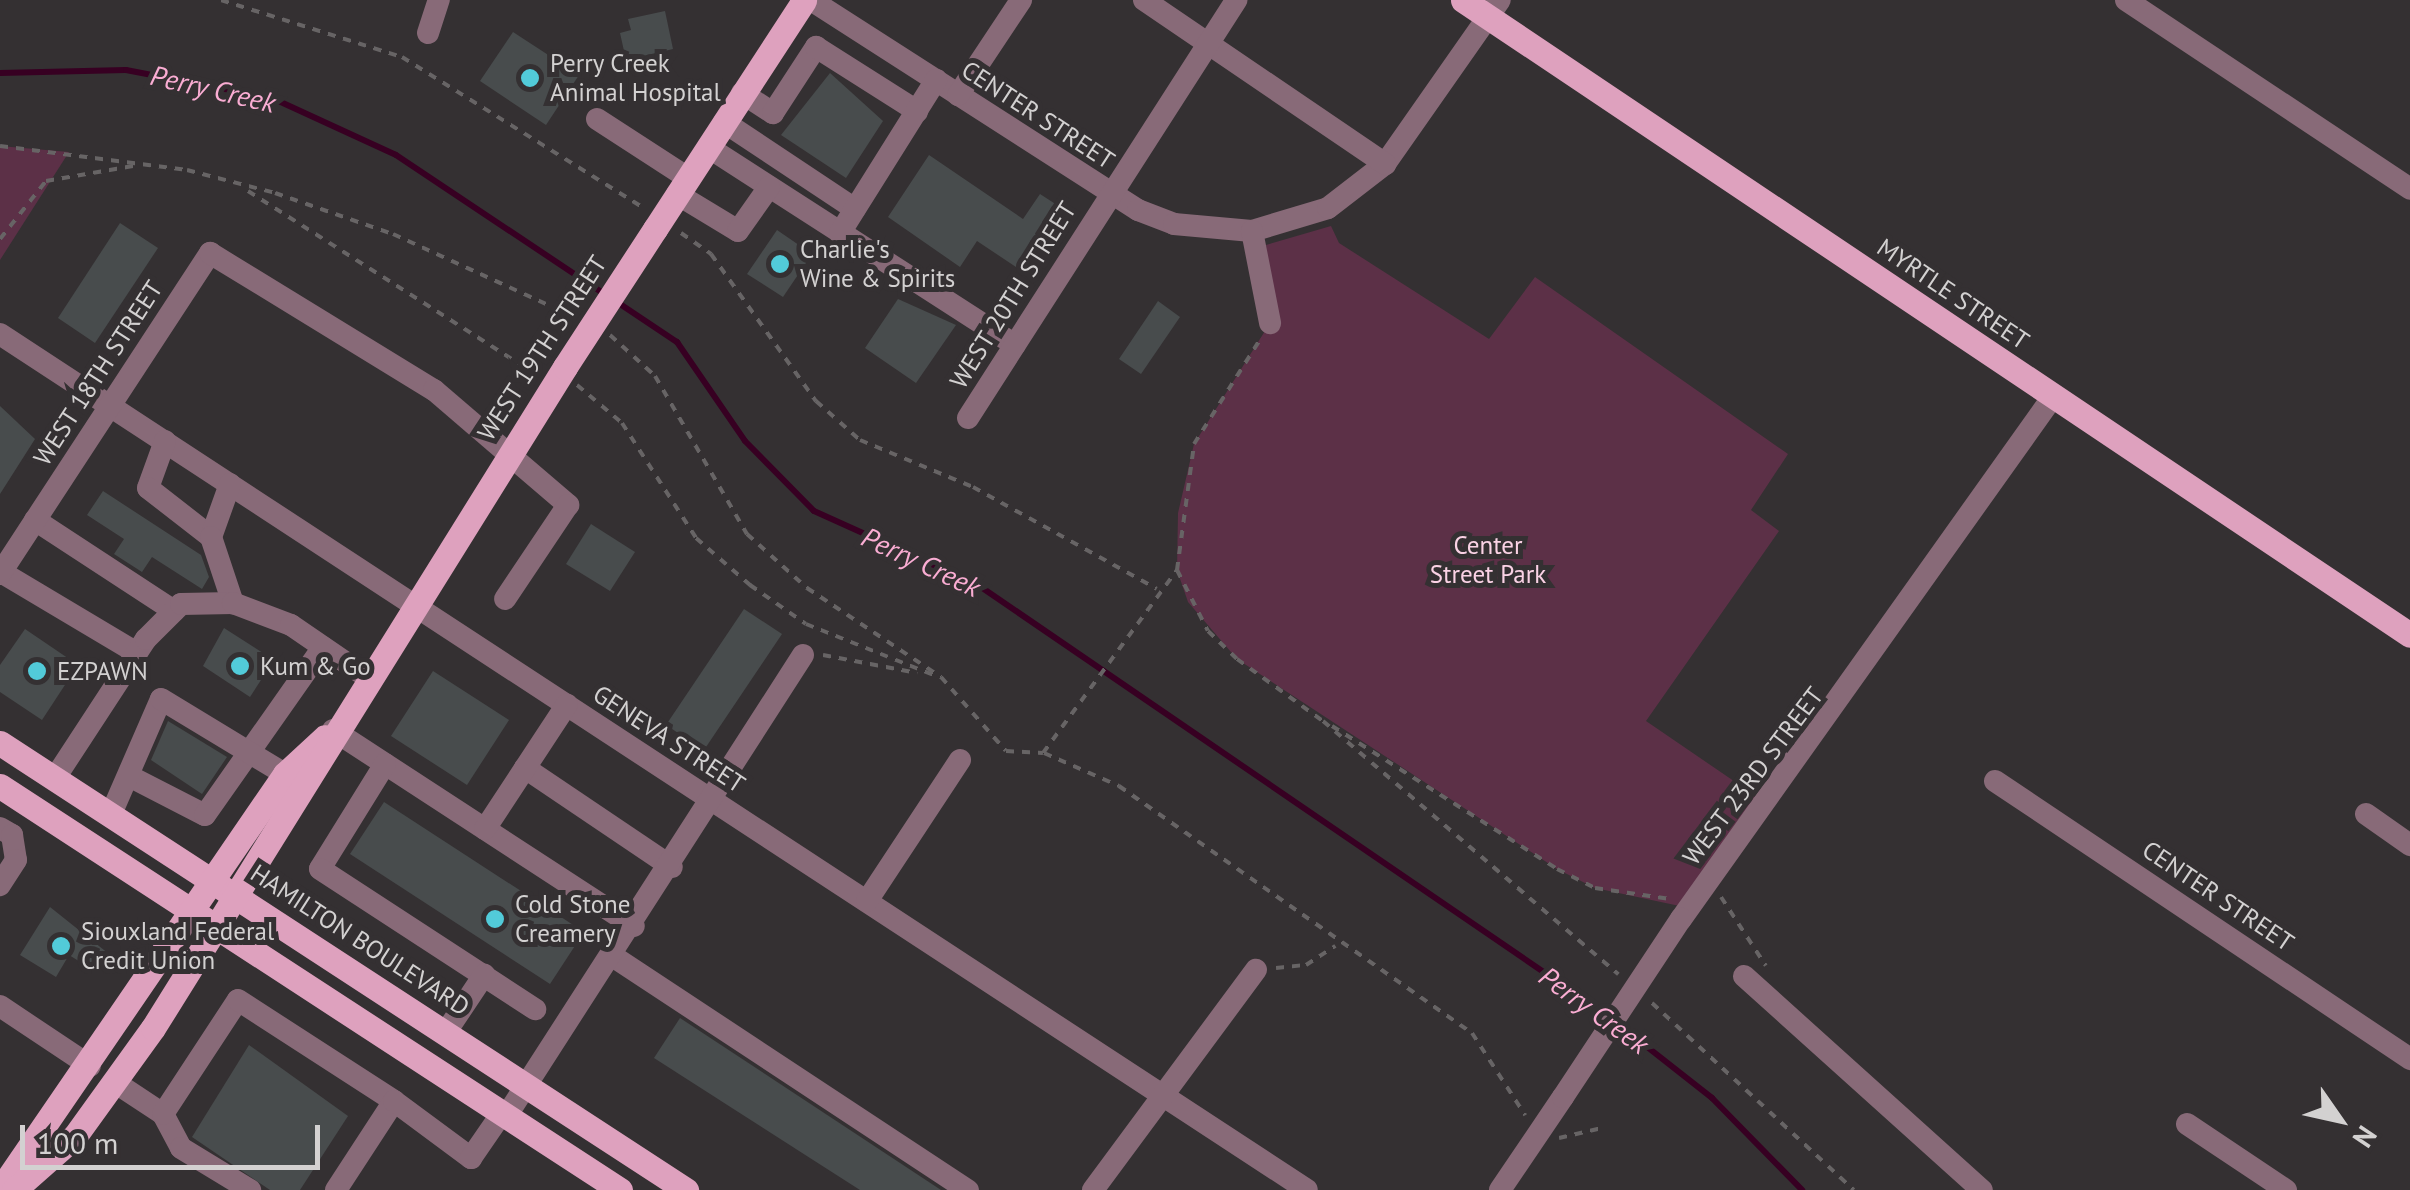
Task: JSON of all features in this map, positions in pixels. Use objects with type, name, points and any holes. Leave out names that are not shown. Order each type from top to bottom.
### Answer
[{"type":"main road","name":"WEST 19TH STREET","points":[[14,1190],[40,1172],[116,1083],[238,896],[332,730],[742,93],[807,0]]},
{"type":"main road","name":"MYRTLE STREET","points":[[1463,0],[1495,8],[2052,398],[2410,635]]},
{"type":"main road","name":"WEST 19TH STREET","points":[[0,1190],[152,976],[284,774],[332,730]]},
{"type":"main road","name":"HAMILTON BOULEVARD","points":[[0,742],[686,1190]]},
{"type":"main road","points":[[0,786],[620,1190]]},
{"type":"main road","points":[[116,1083],[112,1056],[152,976]]},
{"type":"main road","points":[[40,1172],[92,1081],[90,1066]]},
{"type":"street","points":[[428,33],[439,0]]},
{"type":"street","name":"CENTER STREET","points":[[807,0],[1109,194],[1174,224],[1252,231]]},
{"type":"street","points":[[958,95],[1021,0]]},
{"type":"street","points":[[1144,0],[1386,164]]},
{"type":"street","name":"WEST 20TH STREET","points":[[968,418],[1236,0]]},
{"type":"street","points":[[2126,0],[2410,190]]},
{"type":"street","points":[[1270,323],[1252,231],[1328,208],[1386,164],[1495,8]]},
{"type":"street","points":[[742,93],[773,113],[816,47],[917,110]]},
{"type":"street","points":[[840,233],[936,80]]},
{"type":"street","points":[[597,119],[738,231],[769,186]]},
{"type":"street","points":[[724,122],[855,209]]},
{"type":"street","points":[[742,169],[758,144]]},
{"type":"street","points":[[708,147],[1014,345]]},
{"type":"street","name":"WEST 18TH STREET","points":[[3,562],[36,520],[210,253],[434,390],[510,452]]},
{"type":"street","name":"GENEVA STREET","points":[[0,334],[1307,1190]]},
{"type":"street","name":"WEST 23RD STREET","points":[[1500,1190],[1685,914],[1820,737],[2052,398]]},
{"type":"street","points":[[165,442],[148,488],[212,537],[234,603]]},
{"type":"street","points":[[505,599],[568,505],[510,452]]},
{"type":"street","points":[[212,537],[230,484]]},
{"type":"street","points":[[36,520],[174,611]]},
{"type":"street","points":[[3,562],[137,652]]},
{"type":"street","points":[[55,778],[137,652],[174,611],[234,603],[323,648],[367,677]]},
{"type":"street","points":[[130,776],[205,814],[323,648]]},
{"type":"street","points":[[162,1114],[238,1000],[394,1101],[471,1158],[528,1085],[614,957],[803,656]]},
{"type":"street","points":[[111,814],[161,700],[284,774]]},
{"type":"street","points":[[485,829],[567,704]]},
{"type":"street","points":[[332,730],[634,926]]},
{"type":"street","points":[[866,902],[960,760]]},
{"type":"street","points":[[385,764],[320,869],[535,1009]]},
{"type":"street","points":[[525,768],[672,867]]},
{"type":"street","name":"CENTER STREET","points":[[1994,780],[2410,1058]]},
{"type":"street","points":[[2366,814],[2410,846]]},
{"type":"street","points":[[0,828],[12,836],[16,860],[0,885]]},
{"type":"street","points":[[614,957],[968,1190]]},
{"type":"street","points":[[1093,1190],[1158,1096],[1186,1072],[1256,970]]},
{"type":"street","points":[[446,1032],[484,975]]},
{"type":"street","points":[[1744,976],[1982,1190]]},
{"type":"street","points":[[0,1006],[90,1066]]},
{"type":"street","points":[[116,1083],[162,1114],[181,1148],[250,1190]]},
{"type":"street","points":[[336,1190],[394,1101]]},
{"type":"street","points":[[2188,1124],[2286,1190]]},
{"type":"path","points":[[221,0],[402,57],[658,224],[712,254],[816,401],[860,440],[973,487],[1157,589]]},
{"type":"path","points":[[0,239],[46,181],[148,164]]},
{"type":"path","points":[[244,188],[559,376],[622,423],[696,538],[750,585],[806,624],[923,673]]},
{"type":"path","points":[[1270,323],[1194,444],[1177,570],[1208,631],[1323,722],[1627,981]]},
{"type":"path","points":[[1055,738],[1157,589],[1177,570]]},
{"type":"path","points":[[803,656],[941,677]]},
{"type":"path","points":[[1323,722],[1557,869],[1595,888],[1685,914]]},
{"type":"path","points":[[1043,753],[1119,786],[1335,946],[1472,1034],[1538,1134],[1571,1141],[1602,1128]]},
{"type":"path","points":[[1705,886],[1728,902],[1748,950],[1766,964],[1766,992]]},
{"type":"path","points":[[1256,970],[1306,966],[1335,946]]},
{"type":"path","points":[[1642,994],[1854,1190]]},
{"type":"green space","points":[[0,146],[69,152],[0,260]]},
{"type":"green space","name":"Center Street Park","points":[[1331,226],[1339,243],[1489,339],[1535,277],[1788,454],[1751,510],[1779,531],[1646,721],[1766,803],[1689,908],[1595,888],[1557,869],[1237,659],[1188,602],[1177,570],[1178,513],[1194,444],[1270,323],[1266,245]]},
{"type":"building","points":[[665,11],[673,49],[626,60],[620,33],[631,30],[628,19]]},
{"type":"building","name":"Perry Creek Animal Hospital","points":[[513,32],[579,75],[546,125],[480,81]]},
{"type":"building","points":[[830,73],[883,121],[846,178],[781,135]]},
{"type":"building","points":[[929,155],[1023,219],[1040,194],[1057,205],[1016,267],[977,241],[960,267],[888,217]]},
{"type":"building","points":[[120,223],[158,248],[95,343],[58,318]]},
{"type":"building","name":"Charlie's Wine & Spirits","points":[[777,230],[812,254],[783,297],[747,274]]},
{"type":"building","points":[[898,299],[956,325],[916,383],[865,348]]},
{"type":"building","points":[[1158,301],[1180,317],[1141,374],[1119,359]]},
{"type":"building","points":[[0,406],[35,439],[0,494]]},
{"type":"building","points":[[103,491],[201,555],[209,577],[202,589],[152,557],[142,572],[114,554],[124,539],[87,515]]},
{"type":"building","points":[[591,524],[635,552],[610,591],[566,564]]},
{"type":"building","points":[[744,609],[782,634],[704,750],[666,725]]},
{"type":"building","points":[[224,628],[274,660],[250,697],[203,666]]},
{"type":"building","name":"EZPAWN","points":[[25,629],[78,665],[42,720],[0,692],[0,665]]},
{"type":"building","points":[[433,671],[509,720],[467,785],[391,736]]},
{"type":"building","points":[[168,721],[227,757],[202,794],[151,760]]},
{"type":"building","points":[[384,802],[584,932],[550,984],[350,854]]},
{"type":"building","name":"Siouxland Federal Credit Union","points":[[50,907],[109,954],[98,973],[69,955],[56,977],[20,955]]},
{"type":"building","points":[[680,1018],[941,1190],[860,1190],[654,1058]]},
{"type":"building","points":[[249,1045],[348,1116],[300,1190],[270,1190],[192,1137]]},
{"type":"waterway","name":"Perry Creek","points":[[0,73],[126,70],[272,98],[396,155],[603,293]]},
{"type":"waterway","name":"Perry Creek","points":[[614,300],[677,342],[745,441],[814,511],[978,585],[1608,1016]]},
{"type":"waterway","name":"Perry Creek","points":[[1618,1024],[1712,1098],[1802,1190]]},
{"type":"place","name":"Perry Creek Animal Hospital","points":[[530,78]]},
{"type":"place","name":"Charlie's Wine & Spirits","points":[[780,264]]},
{"type":"place","name":"Kum & Go","points":[[240,666]]},
{"type":"place","name":"EZPAWN","points":[[37,671]]},
{"type":"place","name":"Cold Stone Creamery","points":[[495,919]]},
{"type":"place","name":"Siouxland Federal Credit Union","points":[[61,946]]}]
